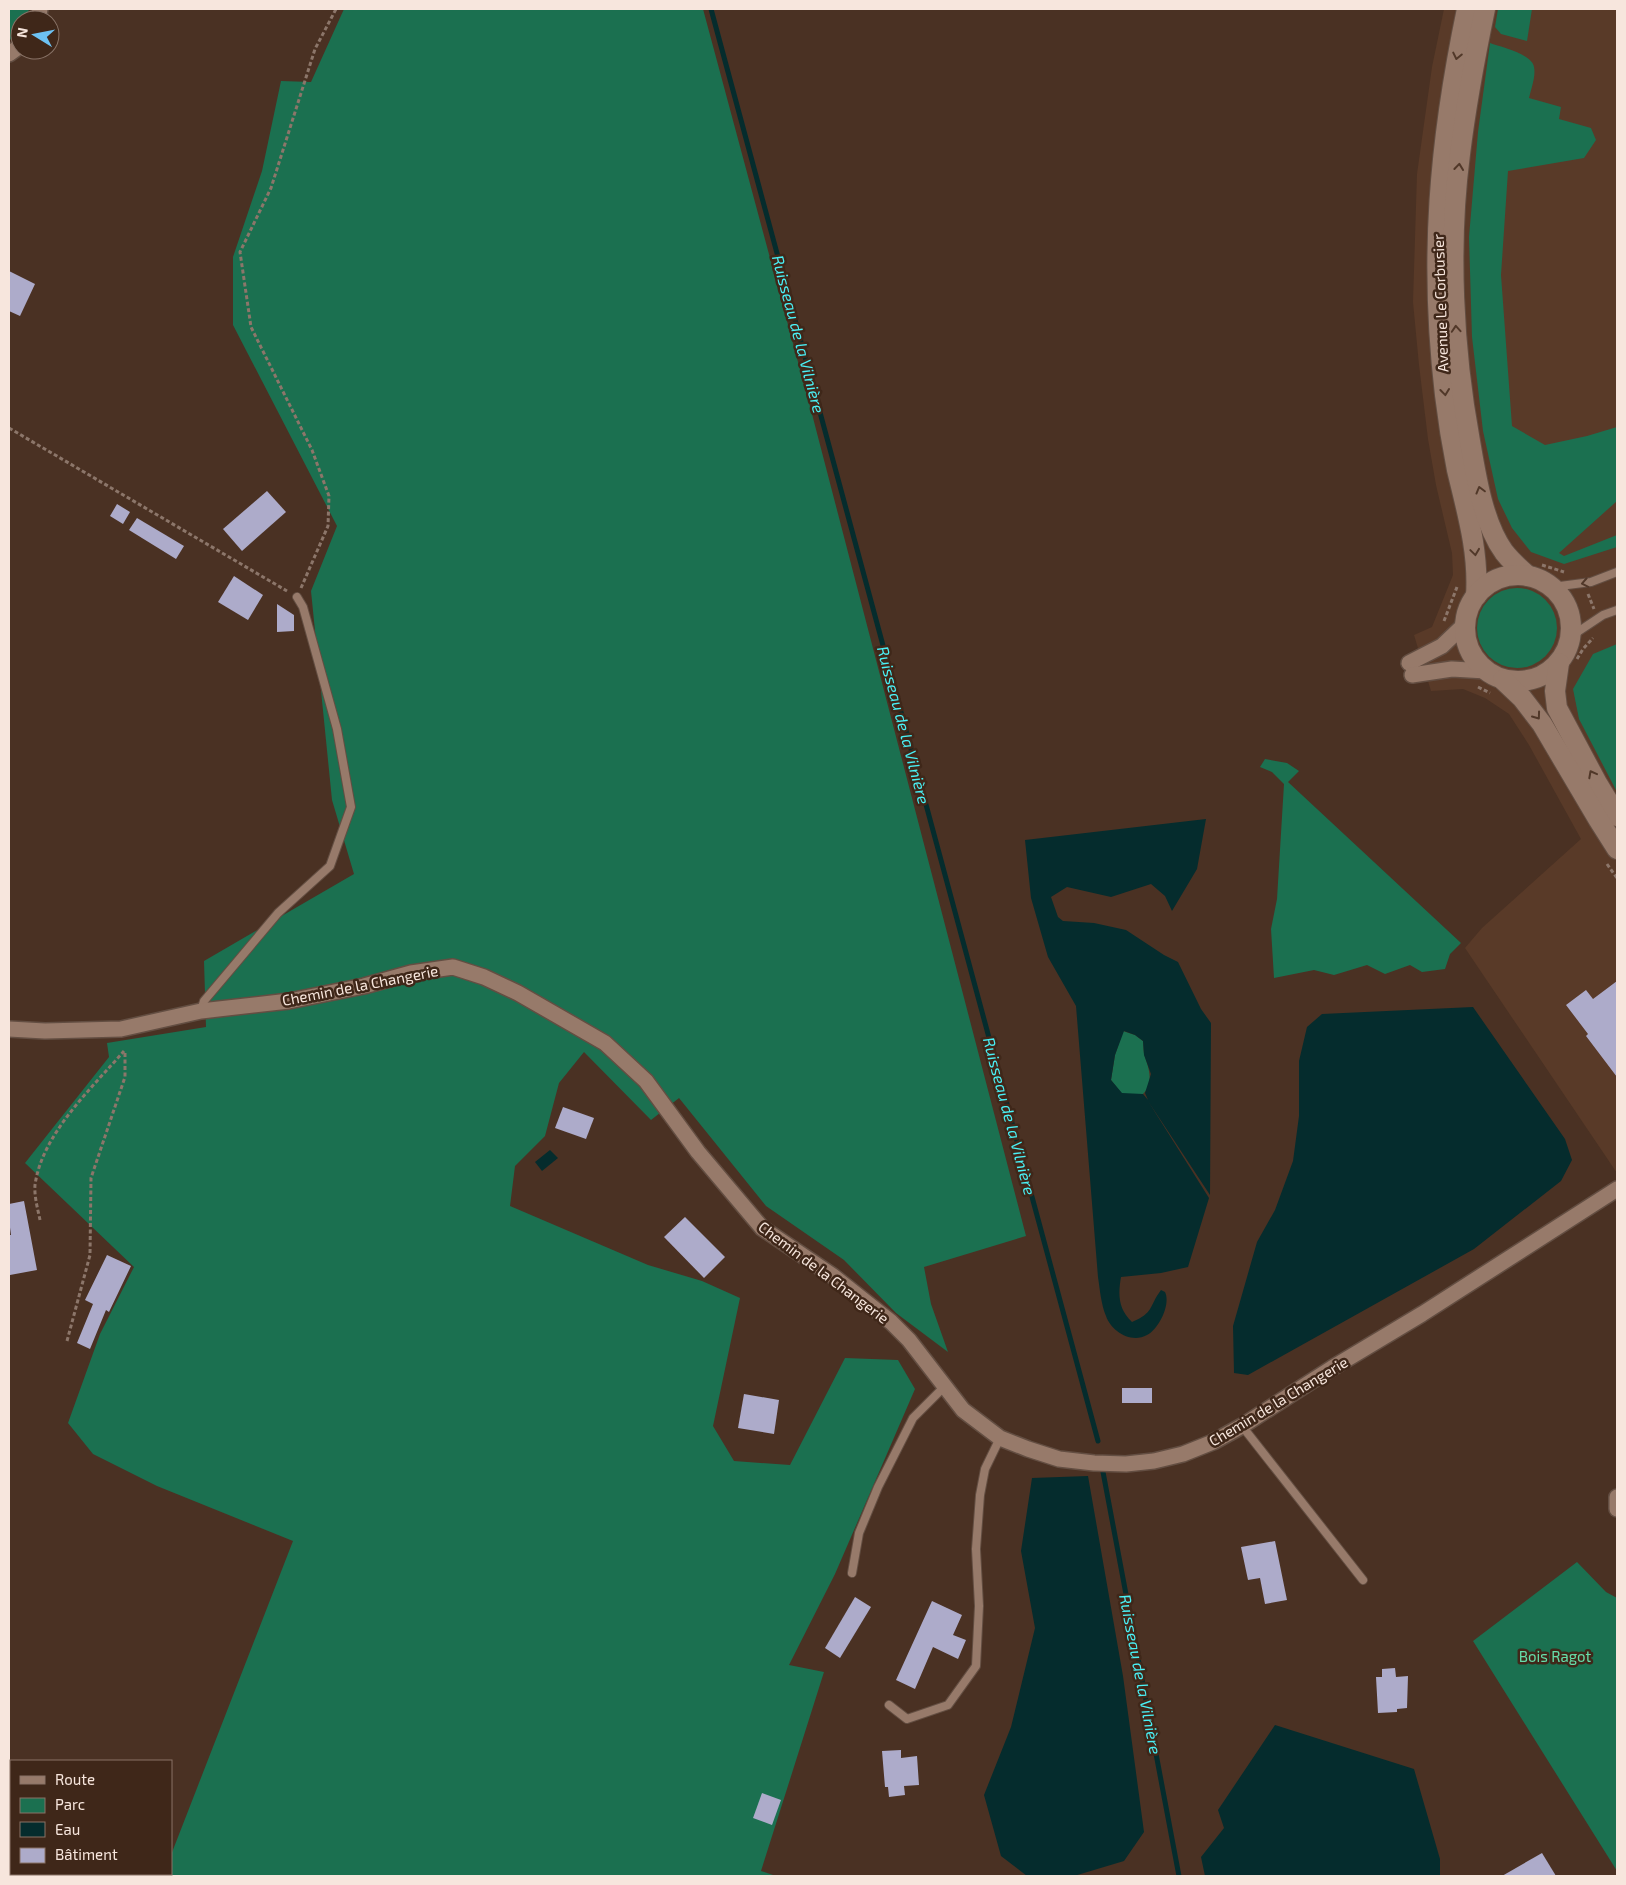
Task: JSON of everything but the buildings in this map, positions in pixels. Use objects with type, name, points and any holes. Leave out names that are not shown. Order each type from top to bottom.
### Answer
[{"type":"street","name":"Avenue Le Corbusier","points":[[1467,9],[1455,65],[1441,163],[1436,238],[1436,275],[1438,326],[1448,424],[1475,546],[1476,596]]},
{"type":"street","name":"Avenue Le Corbusier","points":[[1485,9],[1472,70],[1457,181],[1454,273],[1457,341],[1466,420],[1479,488],[1488,518],[1504,552],[1533,570]]},
{"type":"street","points":[[1567,662],[1543,676],[1517,682],[1504,680],[1486,671],[1476,662],[1469,650],[1465,637],[1468,609],[1476,596],[1484,587],[1499,578],[1533,570],[1563,600],[1570,620],[1570,636],[1566,651],[1567,662],[1555,691],[1558,709],[1597,783],[1617,816]]},
{"type":"street","points":[[1465,624],[1442,646],[1410,669],[1452,668],[1486,671]]},
{"type":"street","points":[[1504,680],[1522,698],[1542,724],[1617,849]]},
{"type":"street","name":"Chemin de la Changerie","points":[[9,1029],[45,1031],[121,1029],[200,1011],[289,1001],[364,986],[411,974],[452,967],[484,977],[518,993],[605,1043],[646,1081],[698,1152],[762,1228],[833,1276],[891,1322],[909,1340],[963,1410],[1000,1438],[1059,1459],[1094,1463],[1126,1464],[1154,1461],[1183,1454],[1213,1442],[1242,1426],[1332,1368],[1422,1314],[1617,1189]]},
{"type":"street","points":[[1617,1497],[1617,1509]]},
{"type":"lane","points":[[1552,587],[1584,583],[1617,572]]},
{"type":"lane","points":[[200,1011],[204,1002],[278,913],[330,866],[351,807],[337,730],[303,607],[297,597]]},
{"type":"lane","points":[[1570,636],[1603,615],[1617,610]]},
{"type":"lane","points":[[852,1573],[859,1533],[878,1487],[913,1418],[944,1386]]},
{"type":"lane","points":[[1242,1426],[1363,1580]]},
{"type":"lane","points":[[889,1705],[907,1718],[948,1705],[976,1666],[979,1606],[976,1549],[980,1495],[985,1469],[1000,1438]]},
{"type":"path","points":[[9,428],[297,597],[328,526],[329,496],[312,450],[251,326],[240,252],[271,188],[315,49],[336,9]]},
{"type":"path","points":[[1533,570],[1566,572]]},
{"type":"path","points":[[1567,662],[1589,641],[1603,632],[1584,583]]},
{"type":"path","points":[[66,1341],[90,1255],[91,1178],[124,1078],[125,1051],[121,1029]]},
{"type":"path","points":[[40,1220],[35,1187],[45,1152],[68,1115],[125,1051]]},
{"type":"shaded area","points":[[1444,9],[1617,9],[1617,1173],[1465,948],[1482,928],[1581,839],[1529,745],[1509,714],[1485,698],[1463,689],[1431,691],[1414,635],[1432,627],[1453,575],[1452,553],[1436,485],[1428,439],[1413,302],[1417,174],[1432,67]]},
{"type":"green space","points":[[9,9],[29,9],[10,10],[9,41]]},
{"type":"green space","points":[[344,9],[703,9],[812,414],[1026,1236],[924,1267],[931,1304],[948,1352],[896,1313],[844,1260],[766,1206],[679,1098],[651,1120],[584,1052],[559,1083],[545,1136],[515,1166],[510,1206],[648,1265],[702,1281],[740,1298],[713,1426],[734,1461],[790,1465],[845,1358],[898,1360],[915,1389],[835,1574],[789,1665],[824,1672],[761,1871],[776,1876],[163,1876],[172,1875],[172,1852],[293,1541],[157,1486],[93,1454],[68,1423],[100,1334],[134,1267],[25,1163],[109,1057],[107,1043],[206,1027],[204,961],[354,874],[332,800],[311,591],[337,526],[233,325],[233,257],[262,171],[281,81],[311,82]]},
{"type":"green space","points":[[1498,9],[1532,9],[1527,41],[1501,34],[1495,27]]},
{"type":"green space","points":[[1490,43],[1528,58],[1534,67],[1529,98],[1561,107],[1559,119],[1591,128],[1596,140],[1584,158],[1508,171],[1501,275],[1512,426],[1545,445],[1617,427],[1617,501],[1559,553],[1564,556],[1617,535],[1617,547],[1564,564],[1531,552],[1512,528],[1498,499],[1483,431],[1472,337],[1469,237],[1478,132]]},
{"type":"green space","points":[[1509,588],[1525,588],[1546,599],[1557,620],[1557,636],[1546,657],[1525,668],[1509,668],[1495,662],[1483,650],[1477,636],[1477,620],[1483,606],[1495,594]]},
{"type":"green space","points":[[1617,644],[1617,792],[1579,719],[1573,689],[1593,654]]},
{"type":"green space","points":[[1265,759],[1287,763],[1299,771],[1288,782],[1461,943],[1450,954],[1445,969],[1422,972],[1410,965],[1385,974],[1367,965],[1334,975],[1314,970],[1274,978],[1271,929],[1277,899],[1284,784],[1272,772],[1260,767]]},
{"type":"green space","points":[[1123,1031],[1135,1035],[1143,1041],[1150,1081],[1143,1094],[1122,1094],[1111,1080],[1115,1055]]},
{"type":"green space","name":"Bois Ragot","points":[[1577,1562],[1606,1592],[1617,1598],[1617,1871],[1473,1641]]},
{"type":"water","points":[[1206,819],[1197,869],[1172,911],[1165,896],[1151,884],[1111,897],[1067,887],[1051,897],[1058,917],[1063,921],[1094,923],[1126,930],[1178,962],[1201,1009],[1211,1023],[1210,1195],[1148,1101],[1209,1198],[1188,1267],[1161,1273],[1121,1277],[1120,1301],[1124,1312],[1132,1322],[1148,1312],[1161,1290],[1165,1292],[1165,1309],[1160,1322],[1151,1332],[1141,1337],[1128,1337],[1117,1331],[1112,1327],[1103,1307],[1098,1277],[1076,1006],[1048,957],[1031,898],[1025,840]],"holes":[[[1124,1031],[1135,1035],[1143,1041],[1144,1055],[1151,1074],[1145,1093],[1148,1100],[1143,1094],[1122,1093],[1111,1080],[1115,1055]]]},
{"type":"water","points":[[1473,1007],[1565,1139],[1572,1160],[1561,1181],[1474,1249],[1248,1375],[1234,1373],[1233,1326],[1257,1242],[1275,1210],[1293,1161],[1299,1116],[1299,1061],[1307,1027],[1322,1014]]},
{"type":"water","points":[[550,1150],[558,1158],[542,1171],[535,1162]]},
{"type":"water","points":[[1088,1476],[1123,1676],[1144,1832],[1124,1861],[1074,1876],[1027,1876],[1001,1856],[984,1795],[1011,1727],[1035,1628],[1021,1551],[1032,1478]]},
{"type":"water","points":[[1275,1725],[1414,1769],[1440,1859],[1440,1876],[1205,1876],[1201,1857],[1224,1828],[1218,1810]]},
{"type":"waterway","name":"Ruisseau de la Vilnière","points":[[711,9],[1098,1441]]},
{"type":"waterway","name":"Ruisseau de la Vilnière","points":[[1103,1472],[1179,1876]]}]
